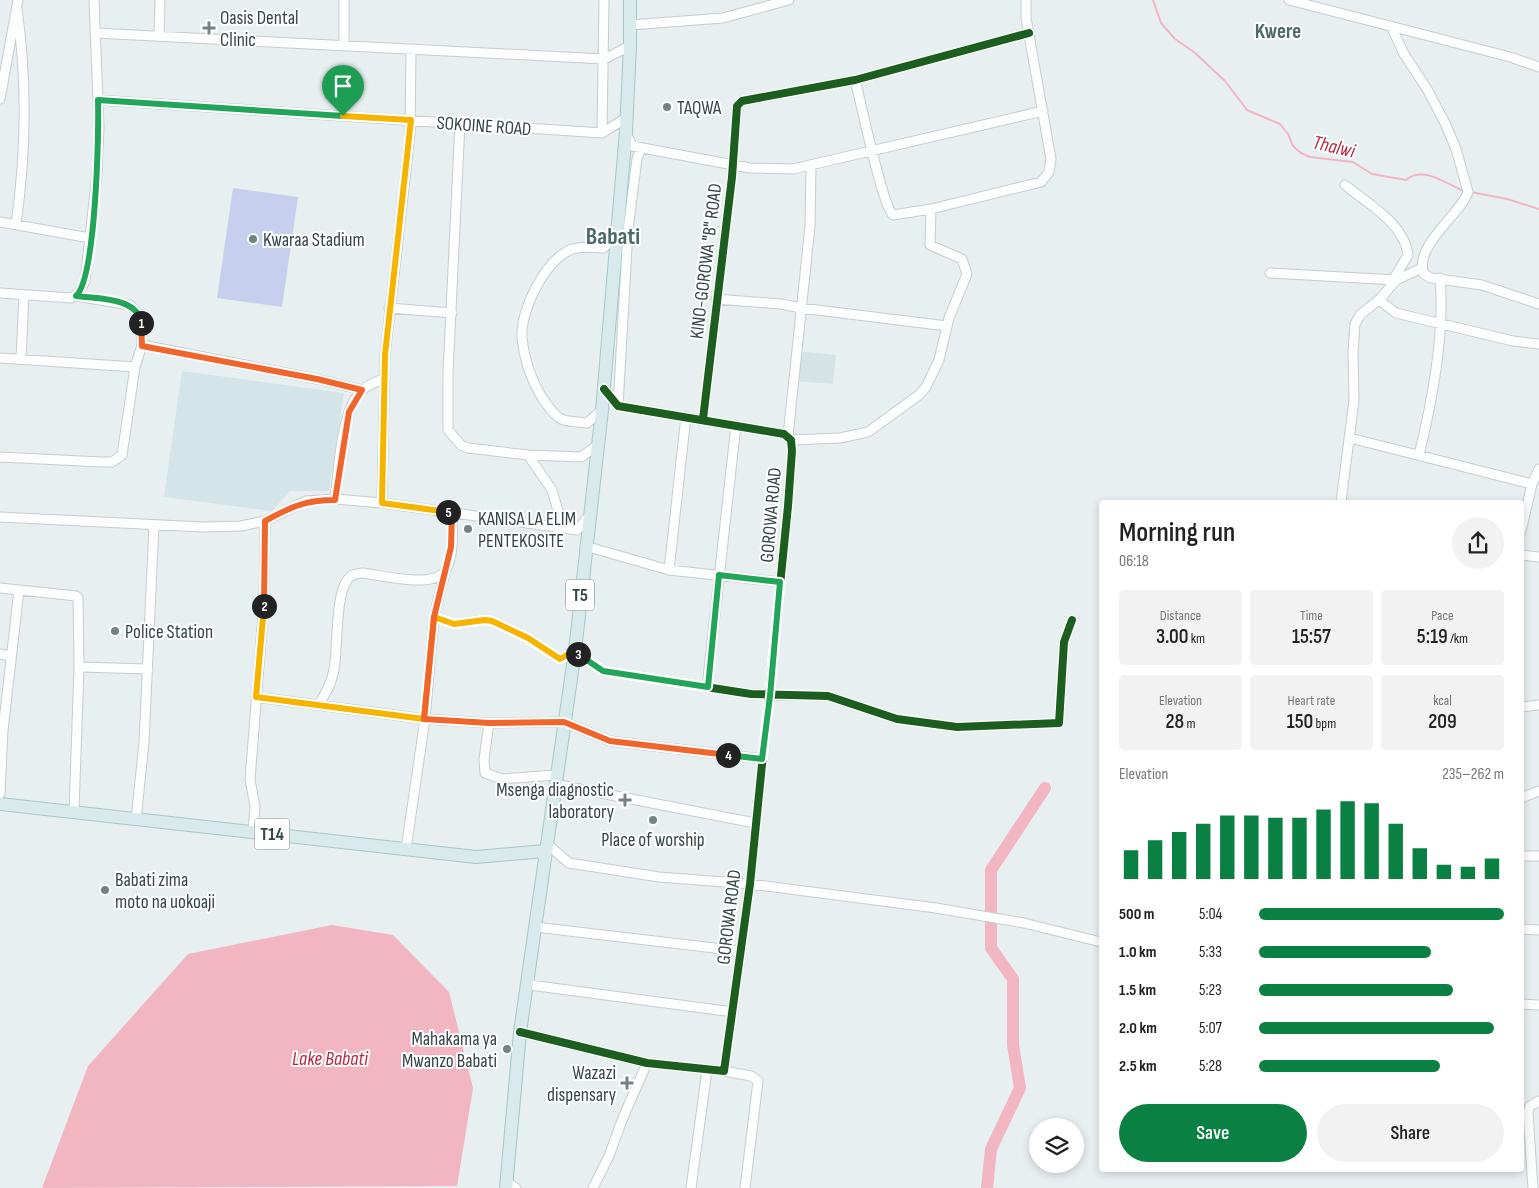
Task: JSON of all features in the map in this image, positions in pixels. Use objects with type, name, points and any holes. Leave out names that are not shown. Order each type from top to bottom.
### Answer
[{"type":"highway","name":"T5","points":[[510,1186],[520,1032],[574,651],[622,233],[618,216],[626,124],[630,0]]},
{"type":"highway","name":"T14","points":[[0,804],[476,857],[546,848]]},
{"type":"highway","name":"T14","points":[[476,857],[534,846],[549,817]]},
{"type":"street","points":[[76,296],[85,281],[97,174],[98,100],[94,0]]},
{"type":"street","points":[[159,36],[160,0]]},
{"type":"street","points":[[344,0],[344,45]]},
{"type":"street","points":[[604,0],[602,133],[626,124],[632,146],[763,170],[793,169],[850,154],[1043,111]]},
{"type":"street","points":[[630,25],[723,18],[789,0]]},
{"type":"street","points":[[1026,0],[1029,33],[1051,159],[1049,172],[1044,180],[931,209],[891,214],[855,80],[1029,33]]},
{"type":"street","points":[[1289,0],[1539,67]]},
{"type":"street","points":[[0,99],[18,4]]},
{"type":"street","points":[[16,224],[21,182],[23,124],[22,49],[18,4]]},
{"type":"street","points":[[1270,273],[1395,280],[1422,268],[1431,244],[1468,192],[1456,149],[1446,123],[1404,54],[1391,26]]},
{"type":"street","points":[[95,33],[604,59],[630,46]]},
{"type":"street","points":[[382,503],[389,308],[411,120],[411,49]]},
{"type":"street","name":"KINO-GOROWA \"B\" ROAD","points":[[703,419],[733,165],[737,106],[742,101],[855,80]]},
{"type":"street","name":"SOKOINE ROAD","points":[[98,100],[602,133]]},
{"type":"street","points":[[460,123],[448,382],[447,425],[450,433],[461,445],[468,448],[528,455],[581,457],[598,445]]},
{"type":"street","points":[[618,406],[622,233],[637,159],[641,148]]},
{"type":"street","name":"GOROWA ROAD","points":[[724,1071],[750,884],[770,696],[790,480],[789,438],[811,208],[811,165]]},
{"type":"street","points":[[1341,500],[1356,384],[1353,352],[1355,324],[1365,310],[1379,300],[1395,280],[1408,255],[1405,240],[1396,229],[1345,185]]},
{"type":"street","points":[[604,389],[618,406],[736,425],[789,438],[858,436],[868,432],[890,419],[926,387],[939,360],[947,326],[967,274],[962,259],[930,244],[931,209]]},
{"type":"street","points":[[0,222],[90,238]]},
{"type":"street","points":[[602,410],[588,423],[560,419],[536,388],[526,362],[522,337],[528,307],[545,273],[555,261],[577,248],[603,248],[622,233]]},
{"type":"street","points":[[1422,268],[1427,277],[1482,285],[1539,304]]},
{"type":"street","points":[[1419,455],[1432,387],[1441,302],[1440,278]]},
{"type":"street","points":[[0,293],[63,298],[76,296],[130,305],[140,316],[142,346],[135,367],[124,448],[119,459],[101,462],[0,457]]},
{"type":"street","points":[[21,359],[24,295]]},
{"type":"street","points":[[716,299],[781,304],[947,326]]},
{"type":"street","points":[[1379,300],[1396,313],[1513,341],[1539,344]]},
{"type":"street","points":[[389,308],[452,314]]},
{"type":"street","points":[[142,346],[317,379],[362,390]]},
{"type":"street","points":[[0,358],[135,367]]},
{"type":"street","points":[[335,500],[349,412],[362,390],[385,378]]},
{"type":"street","points":[[669,570],[686,416]]},
{"type":"street","points":[[708,687],[736,425]]},
{"type":"street","points":[[1350,438],[1532,484]]},
{"type":"street","points":[[528,455],[552,490],[563,528]]},
{"type":"street","points":[[1524,518],[1532,484],[1539,469]]},
{"type":"street","points":[[0,517],[154,525],[241,526],[265,521],[296,504],[317,500],[382,503],[577,530],[589,516]]},
{"type":"street","points":[[406,850],[424,719],[434,617],[451,547],[452,513]]},
{"type":"street","points":[[253,831],[255,806],[250,780],[264,602],[265,521]]},
{"type":"street","points":[[136,820],[141,781],[148,669],[154,525]]},
{"type":"street","points":[[585,546],[669,570],[780,582]]},
{"type":"street","points":[[1524,556],[1539,557]]},
{"type":"street","points":[[318,705],[329,691],[334,668],[341,604],[347,579],[353,574],[362,573],[428,580],[445,572]]},
{"type":"street","points":[[0,588],[76,596],[78,598],[79,667],[74,811]]},
{"type":"street","points":[[0,794],[10,656],[19,590]]},
{"type":"street","points":[[434,617],[454,624],[485,620],[492,621],[528,638],[560,659],[574,651],[603,671],[770,696],[828,696],[897,719],[957,728],[1056,724],[1060,719],[1064,642],[1072,620]]},
{"type":"street","points":[[0,654],[10,656]]},
{"type":"street","points":[[79,667],[148,669]]},
{"type":"street","points":[[256,697],[424,719],[489,723],[564,722],[610,741],[762,759]]},
{"type":"street","points":[[1524,707],[1539,705]]},
{"type":"street","points":[[489,723],[484,759],[485,773],[502,779],[555,780],[755,823]]},
{"type":"street","points":[[1524,797],[1539,791]]},
{"type":"street","points":[[546,848],[569,863],[659,876],[750,884],[936,908],[1024,923],[1099,942]]},
{"type":"street","points":[[1524,856],[1539,856]]},
{"type":"street","points":[[535,927],[740,951]]},
{"type":"street","points":[[1524,929],[1539,930]]},
{"type":"street","points":[[528,971],[530,986],[733,1012]]},
{"type":"street","points":[[1524,1004],[1539,1005]]},
{"type":"street","points":[[520,1032],[647,1063],[724,1071],[751,1076],[758,1080],[745,1188]]},
{"type":"street","points":[[593,1188],[609,1156],[622,1120],[647,1063]]},
{"type":"street","points":[[691,1188],[706,1070]]},
{"type":"street","points":[[1533,1188],[1528,1113],[1530,1106],[1539,1102]]},
{"type":"shaded area","points":[[233,188],[298,197],[282,307],[217,298]]},
{"type":"shaded area","points":[[798,351],[836,355],[833,384],[795,381]]},
{"type":"shaded area","points":[[182,371],[344,393],[329,491],[290,491],[272,511],[164,497]]},
{"type":"water","name":"Lake Babati","points":[[332,925],[393,935],[449,992],[473,1088],[457,1186],[42,1188],[88,1066],[188,954]]},
{"type":"waterway","name":"Thalwi","points":[[1153,0],[1161,23],[1175,39],[1194,52],[1225,81],[1247,110],[1280,124],[1288,134],[1293,146],[1301,153],[1310,157],[1353,162],[1372,174],[1406,180],[1420,174],[1427,175],[1464,191]]},
{"type":"waterway","name":"Thalwi","points":[[1471,192],[1507,199],[1539,209]]},
{"type":"waterway","points":[[987,1188],[991,1149],[1020,1088],[1013,1045],[1013,979],[991,948],[991,870],[1045,788]]},
{"type":"cycle path","points":[[703,419],[732,177],[737,106],[742,101],[855,80],[1029,33]]},
{"type":"cycle path","points":[[520,1032],[647,1063],[724,1071],[750,884],[788,506],[791,440],[784,434],[618,406],[604,389]]},
{"type":"cycle path","points":[[434,617],[455,624],[485,620],[492,621],[527,638],[560,659],[575,651],[603,671],[751,694],[828,696],[897,719],[957,727],[1059,723],[1064,642],[1072,620]]},
{"type":"place","name":"Oasis Dental Clinic","points":[[209,28]]},
{"type":"place","name":"TAQWA","points":[[667,107]]},
{"type":"place","name":"Kwaraa Stadium","points":[[253,239]]},
{"type":"place","name":"KANISA LA ELIM PENTEKOSITE","points":[[468,529]]},
{"type":"place","name":"Police Station","points":[[115,631]]},
{"type":"place","name":"Msenga diagnostic laboratory","points":[[625,800]]},
{"type":"place","name":"Place of worship","points":[[653,820]]},
{"type":"place","name":"Babati zima moto na uokoaji","points":[[105,890]]},
{"type":"place","name":"Mahakama ya Mwanzo Babati","points":[[507,1049]]},
{"type":"place","name":"Wazazi dispensary","points":[[627,1083]]},
{"type":"district","name":"Kwere","points":[[1278,31]]},
{"type":"district","name":"Babati","points":[[613,236]]},
{"type":"route","points":[[343,116],[98,100],[97,174],[90,238],[85,281],[76,296],[130,305],[140,316],[142,346],[317,379],[362,390],[349,412],[335,500],[306,501],[296,504],[265,521],[262,645],[256,697],[424,719],[434,617],[452,624],[485,620],[492,621],[528,638],[560,659],[574,651],[603,671],[708,687],[719,575],[780,582],[770,696],[762,759],[610,741],[564,722],[489,723],[424,719],[430,649],[434,617],[451,547],[452,513],[382,503],[385,355],[398,223],[411,120],[343,116]]}]
